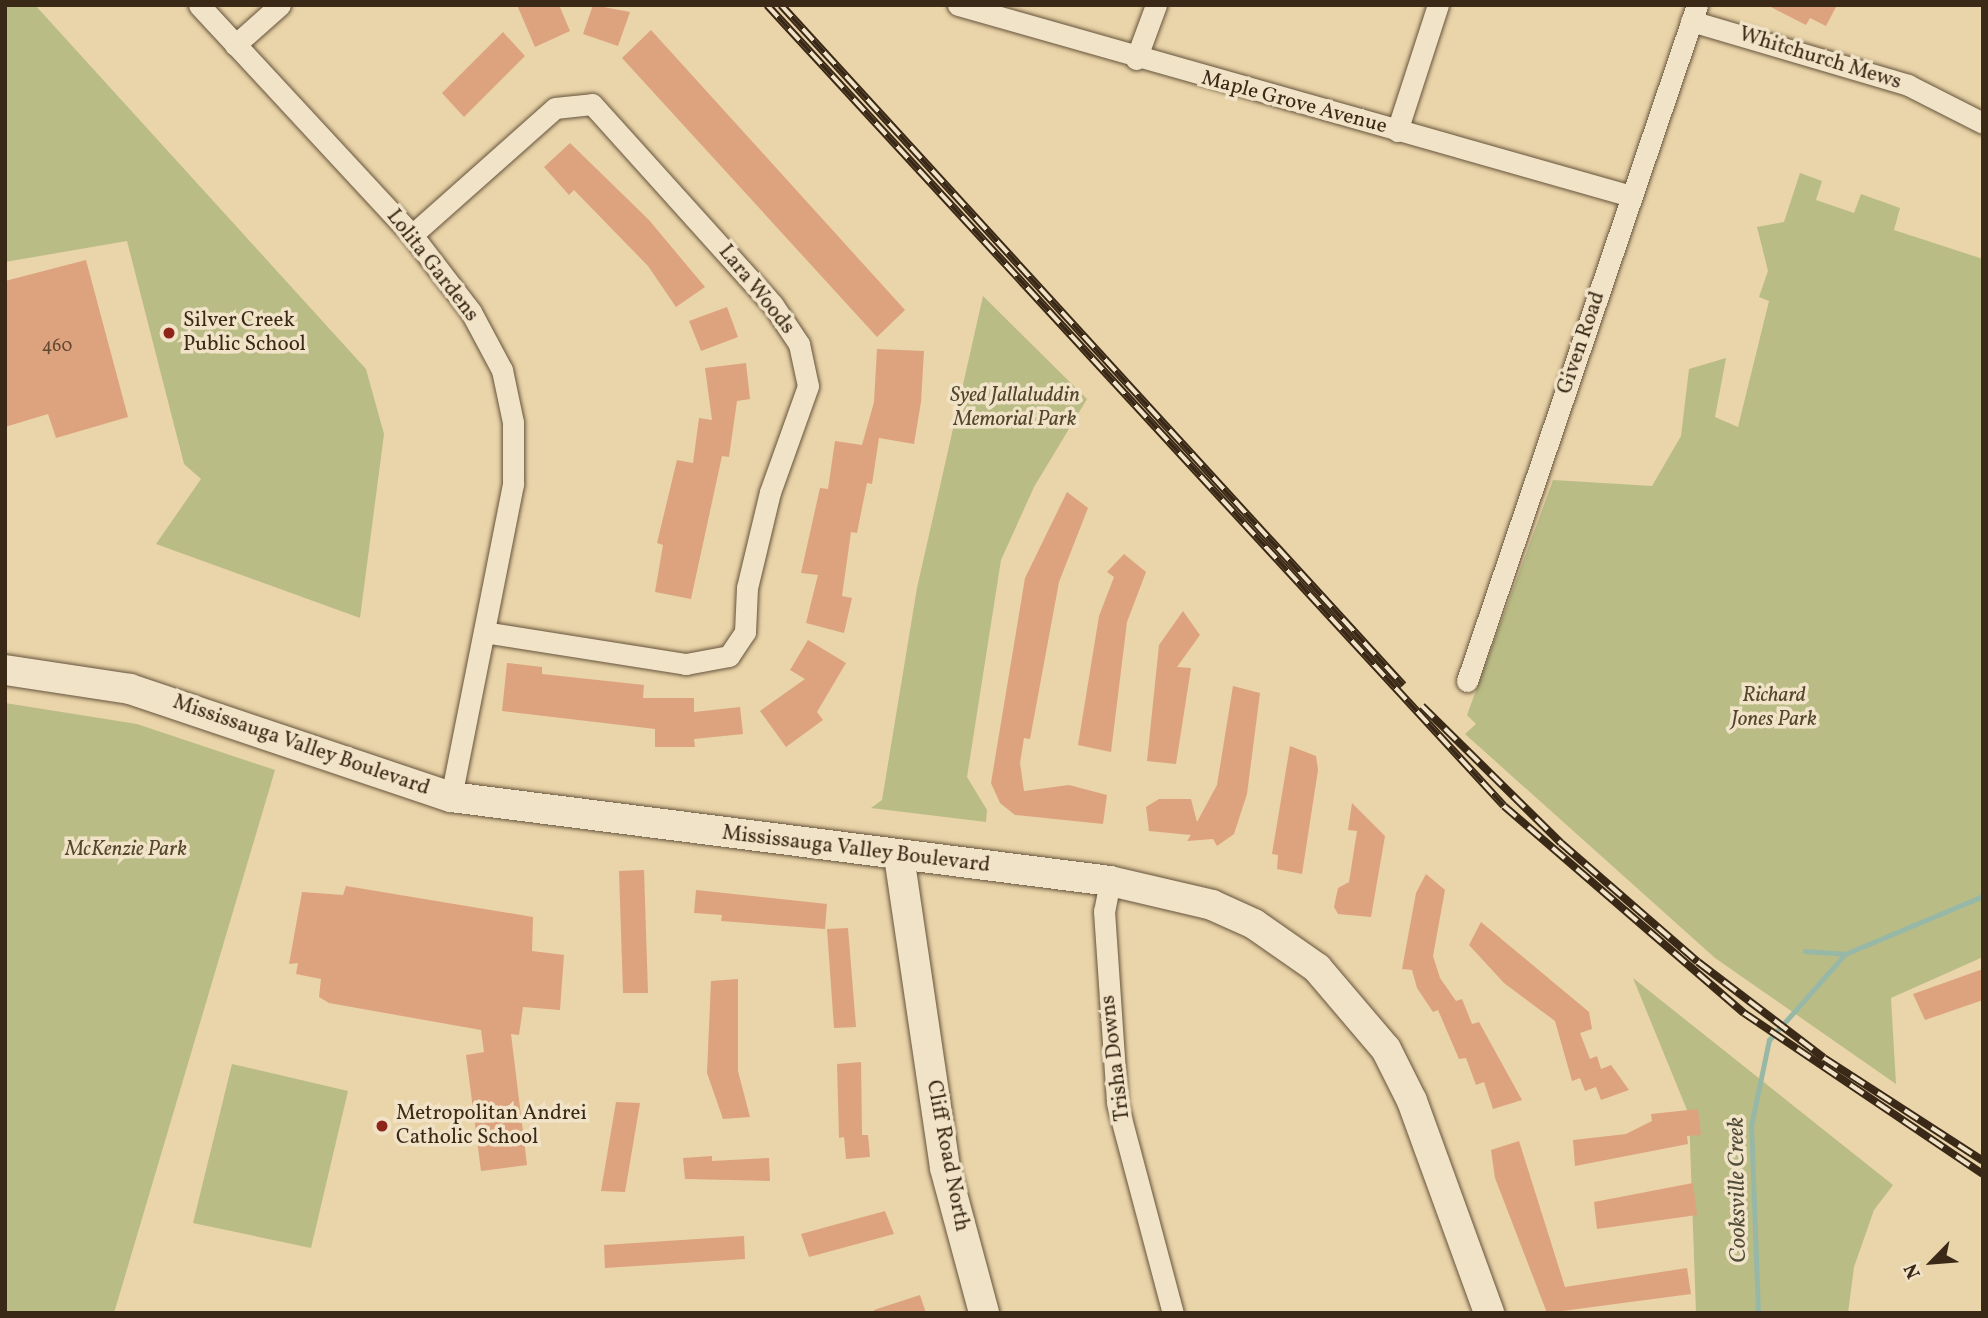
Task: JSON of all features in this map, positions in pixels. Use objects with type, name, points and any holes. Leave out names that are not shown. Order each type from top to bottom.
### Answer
[{"type":"street","name":"Lolita Gardens","points":[[199,5],[412,235],[471,312],[502,370],[513,422],[513,484],[451,797]]},
{"type":"street","points":[[235,45],[280,5]]},
{"type":"street","name":"Maple Grove Avenue","points":[[958,5],[1136,59],[1632,196]]},
{"type":"street","points":[[1136,59],[1156,5]]},
{"type":"street","points":[[1397,131],[1438,5]]},
{"type":"street","name":"Whitchurch Mews","points":[[1694,13],[1908,85],[1983,123]]},
{"type":"street","name":"Given Road","points":[[1467,681],[1694,13]]},
{"type":"street","name":"Lara Woods","points":[[412,235],[555,108],[592,104],[773,305],[799,344],[808,386],[770,492],[747,588],[745,632],[729,656],[686,664],[485,632]]},
{"type":"street","name":"Mississauga Valley Boulevard","points":[[5,670],[130,689],[451,797],[1110,881],[1182,895],[1254,924],[1317,968],[1357,1009],[1412,1101],[1489,1313]]},
{"type":"street","name":"Cliff Road North","points":[[910,857],[912,970],[922,996],[946,1168],[984,1313]]},
{"type":"street","name":"Trisha Downs","points":[[1110,881],[1104,911],[1117,1103],[1173,1313]]},
{"type":"green space","name":"Silver Creek Public School","points":[[5,5],[35,5],[366,369],[384,434],[360,618],[156,544],[201,479],[184,464],[127,241],[5,262]]},
{"type":"green space","name":"Richard Jones Park","points":[[1800,173],[1822,181],[1816,200],[1854,213],[1861,194],[1900,208],[1894,230],[1983,259],[1983,957],[1891,998],[1896,1084],[1715,958],[1465,734],[1476,724],[1467,715],[1553,480],[1652,486],[1681,436],[1689,369],[1726,358],[1715,417],[1738,427],[1769,301],[1759,297],[1768,271],[1757,227],[1784,222]]},
{"type":"green space","name":"Syed Jallaluddin Memorial Park","points":[[983,296],[1087,399],[1034,487],[1001,560],[967,777],[987,810],[986,822],[871,808],[882,800],[917,588]]},
{"type":"green space","name":"McKenzie Park","points":[[5,703],[137,724],[275,770],[114,1313],[5,1313]]},
{"type":"green space","points":[[1633,978],[1893,1185],[1874,1210],[1854,1267],[1848,1313],[1696,1313],[1689,1115]]},
{"type":"green space","points":[[232,1064],[348,1091],[311,1248],[193,1223]]},
{"type":"building","points":[[517,5],[559,5],[570,31],[535,47]]},
{"type":"building","points":[[593,5],[630,12],[618,46],[583,34]]},
{"type":"building","points":[[1767,5],[1837,5],[1826,26],[1810,18],[1806,25]]},
{"type":"building","points":[[651,30],[905,310],[877,337],[622,58]]},
{"type":"building","points":[[503,32],[525,56],[464,117],[442,93]]},
{"type":"building","points":[[570,143],[649,220],[705,287],[676,307],[648,266],[574,190],[569,195],[544,167]]},
{"type":"building","points":[[86,260],[128,417],[56,438],[48,414],[5,427],[5,281]]},
{"type":"building","points":[[727,307],[738,337],[701,351],[689,321]]},
{"type":"building","points":[[877,349],[924,351],[921,402],[914,444],[879,438],[872,484],[867,483],[857,533],[851,532],[842,596],[852,598],[844,633],[806,623],[818,575],[801,573],[820,488],[828,489],[835,441],[862,445],[874,402]]},
{"type":"building","points":[[746,363],[750,399],[737,401],[729,457],[722,456],[691,599],[655,592],[663,545],[657,543],[677,460],[693,463],[699,418],[712,420],[705,368]]},
{"type":"building","points":[[1067,492],[1088,508],[1059,582],[1030,739],[1024,738],[1020,763],[1024,791],[1069,785],[1107,795],[1103,824],[1015,815],[1000,803],[991,783],[1025,578]]},
{"type":"building","points":[[1124,554],[1146,572],[1127,622],[1111,752],[1078,745],[1099,616],[1114,577],[1107,572]]},
{"type":"building","points":[[1183,611],[1200,635],[1177,667],[1191,668],[1176,764],[1147,761],[1159,645]]},
{"type":"building","points":[[808,640],[846,663],[817,712],[823,720],[786,747],[760,711],[805,679],[790,670]]},
{"type":"building","points":[[507,663],[542,667],[542,674],[644,685],[643,698],[694,698],[694,712],[740,707],[743,734],[694,739],[695,747],[655,747],[655,729],[502,711]]},
{"type":"building","points":[[1233,686],[1260,693],[1247,794],[1234,834],[1217,846],[1213,839],[1187,841],[1191,835],[1149,831],[1146,807],[1159,799],[1191,799],[1197,822],[1217,785]]},
{"type":"building","points":[[1290,746],[1316,756],[1318,770],[1302,874],[1277,869],[1278,855],[1272,854]]},
{"type":"building","points":[[1352,803],[1385,836],[1371,917],[1338,914],[1334,907],[1338,888],[1349,882],[1357,831],[1348,830]]},
{"type":"building","points":[[644,870],[648,993],[623,993],[619,871]]},
{"type":"building","points":[[1426,874],[1445,890],[1433,956],[1440,978],[1456,1001],[1462,999],[1472,1024],[1479,1022],[1522,1100],[1493,1109],[1484,1082],[1476,1085],[1466,1058],[1459,1059],[1438,1010],[1433,1012],[1417,988],[1412,970],[1402,969],[1416,893]]},
{"type":"building","points":[[346,886],[533,917],[532,951],[564,955],[560,1010],[523,1007],[519,1035],[511,1034],[527,1165],[481,1171],[466,1055],[484,1052],[481,1030],[329,1003],[319,997],[321,979],[296,974],[298,963],[289,964],[302,892],[343,895]]},
{"type":"building","points":[[696,890],[827,904],[825,929],[721,921],[722,915],[694,913]]},
{"type":"building","points":[[1481,922],[1589,1012],[1592,1029],[1580,1033],[1590,1059],[1597,1056],[1601,1069],[1611,1065],[1629,1090],[1601,1100],[1596,1087],[1585,1091],[1580,1078],[1572,1081],[1555,1021],[1504,983],[1469,945]]},
{"type":"building","points":[[848,928],[856,1027],[834,1028],[827,929]]},
{"type":"building","points":[[1983,969],[1983,1000],[1925,1020],[1913,994]]},
{"type":"building","points":[[738,979],[738,1071],[750,1117],[723,1119],[707,1073],[711,981]]},
{"type":"building","points":[[861,1062],[862,1135],[868,1135],[870,1157],[846,1159],[844,1137],[839,1138],[837,1064]]},
{"type":"building","points":[[616,1102],[640,1103],[625,1192],[601,1191]]},
{"type":"building","points":[[1698,1109],[1701,1135],[1687,1136],[1688,1144],[1575,1166],[1573,1140],[1626,1134],[1652,1121],[1651,1114]]},
{"type":"building","points":[[1519,1141],[1565,1287],[1687,1268],[1691,1294],[1547,1313],[1495,1178],[1491,1150]]},
{"type":"building","points":[[712,1156],[712,1161],[769,1158],[770,1181],[685,1179],[683,1158]]},
{"type":"building","points":[[1693,1183],[1697,1215],[1597,1229],[1594,1202]]},
{"type":"building","points":[[885,1211],[894,1234],[809,1257],[801,1234]]},
{"type":"building","points":[[744,1236],[745,1259],[605,1268],[604,1245]]},
{"type":"building","points":[[920,1295],[926,1313],[874,1313],[874,1310]]},
{"type":"waterway","name":"Cooksville Creek","points":[[1758,1313],[1751,1126],[1769,1040],[1845,954],[1983,896]]},
{"type":"waterway","points":[[1805,951],[1844,954]]},
{"type":"railway","points":[[767,5],[1504,806],[1744,1013],[1983,1174]]},
{"type":"railway","points":[[781,5],[1403,685]]},
{"type":"railway","points":[[1422,706],[1561,843],[1698,962],[1824,1058],[1983,1161]]},
{"type":"place","name":"Silver Creek Public School","points":[[169,333]]},
{"type":"place","name":"Metropolitan Andrei Catholic School","points":[[382,1126]]}]
